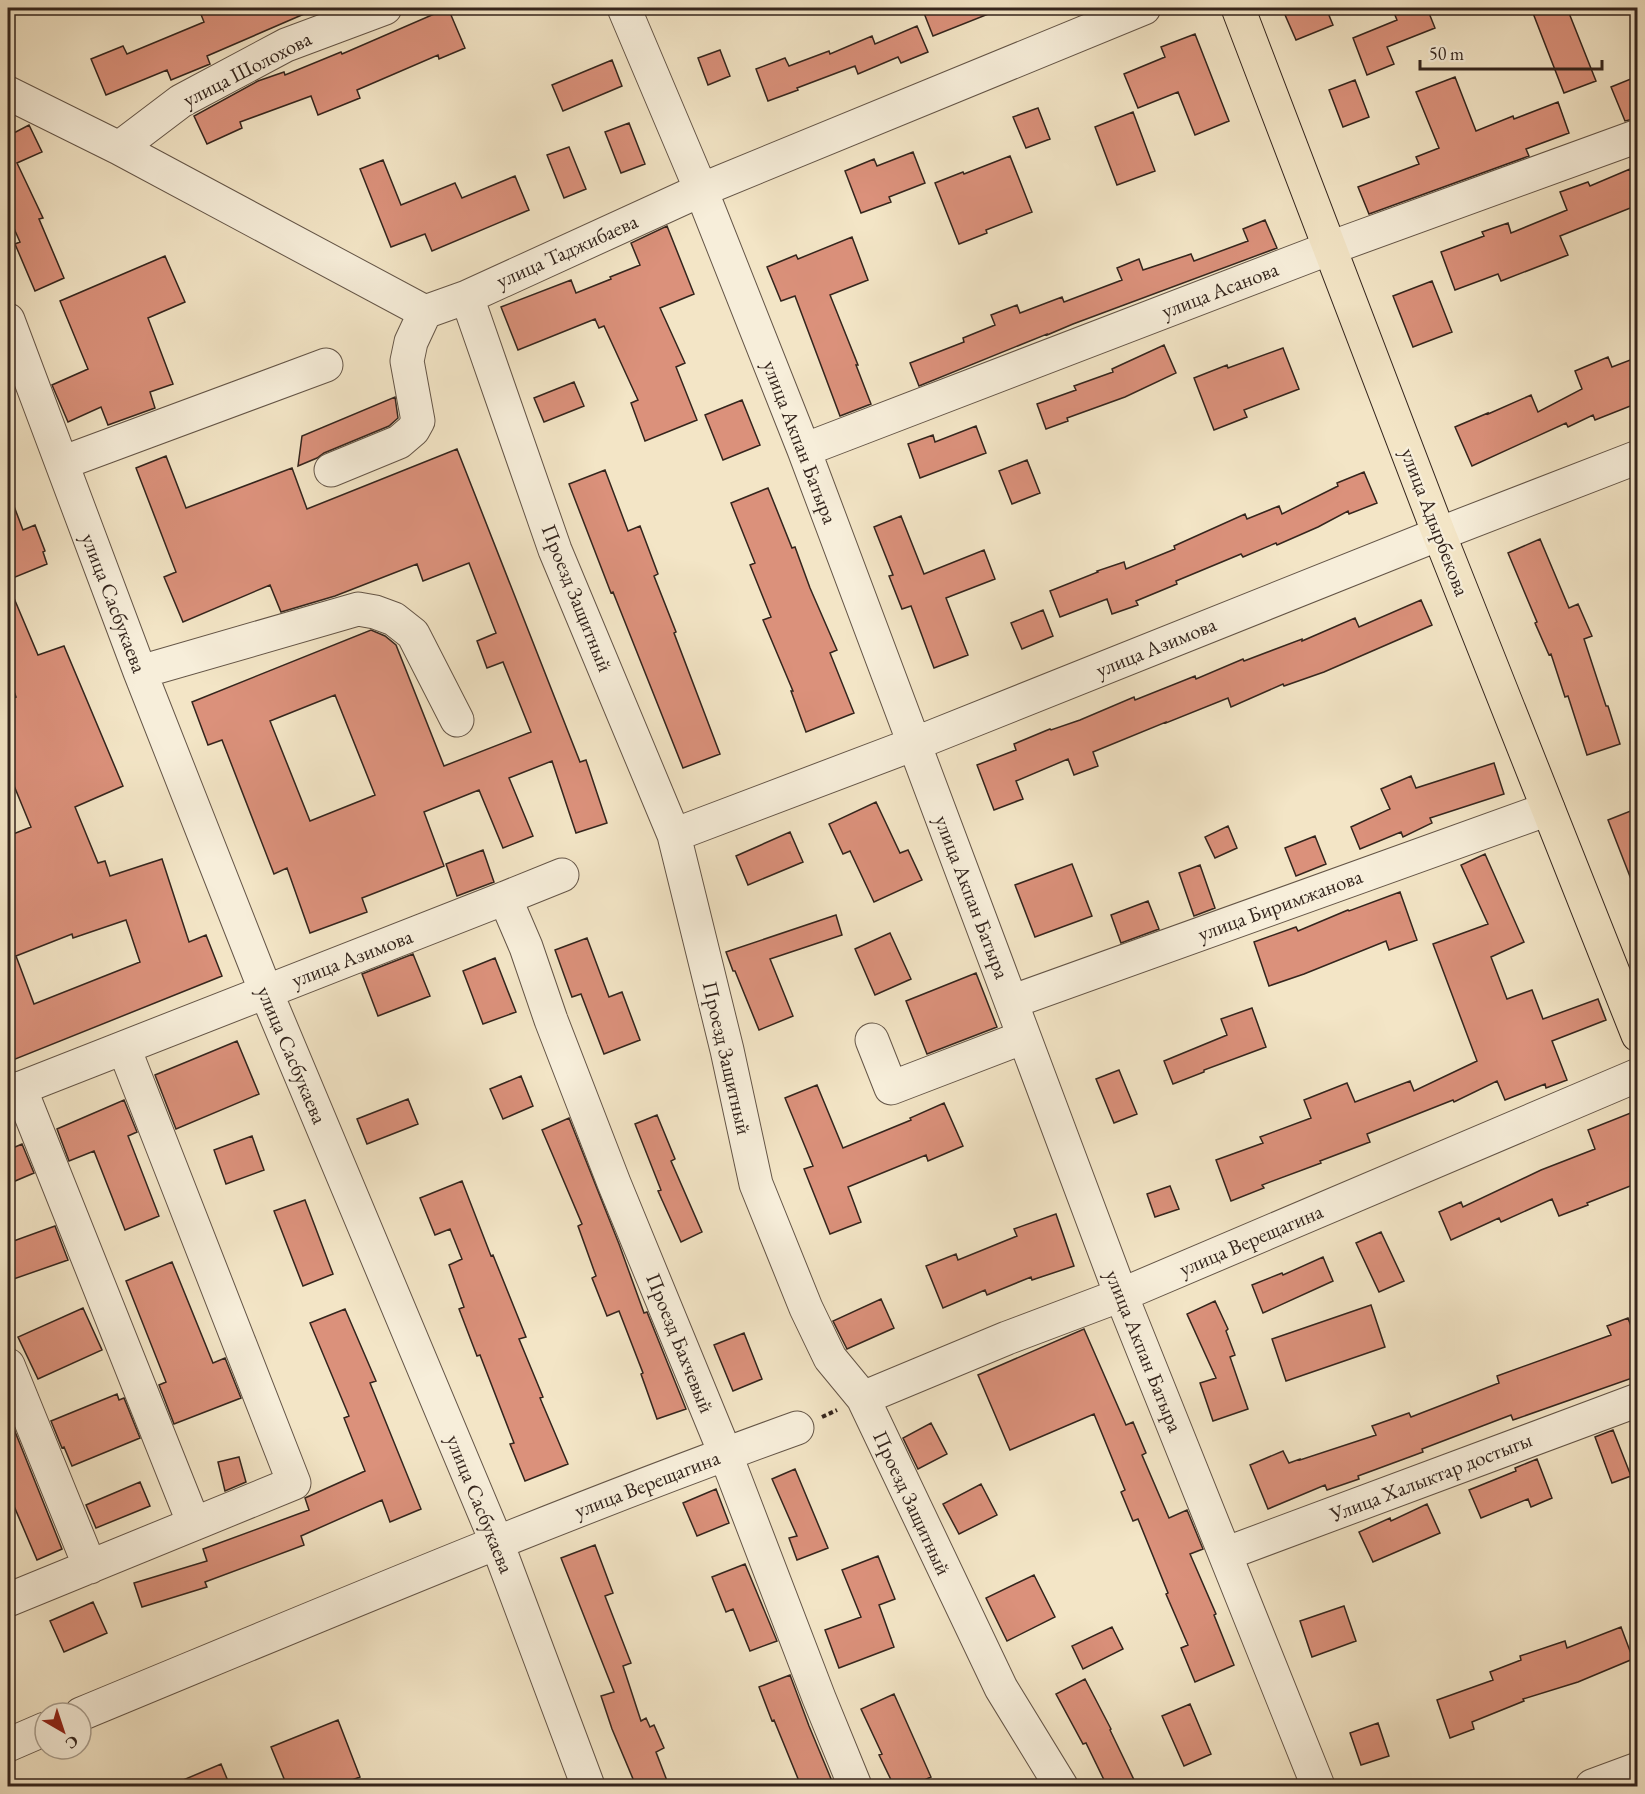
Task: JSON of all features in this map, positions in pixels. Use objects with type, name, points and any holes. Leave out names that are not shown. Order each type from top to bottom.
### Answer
[{"type":"main road","name":"улица Адырбекова","points":[[1238,8],[1439,534],[1638,1035]]},
{"type":"street","name":"улица Шолохова","points":[[119,148],[181,101],[286,45],[385,8]]},
{"type":"street","name":"улица Акпан Батыра","points":[[624,8],[701,190],[804,450],[1121,1295],[1318,1786]]},
{"type":"street","name":"улица Таджибаева","points":[[425,312],[467,297],[701,190],[1144,8]]},
{"type":"street","points":[[8,93],[119,148],[425,312],[411,342],[407,361],[418,421],[413,430],[399,442],[331,470]]},
{"type":"street","name":"улица Асанова","points":[[804,450],[1330,248],[1638,135]]},
{"type":"street","name":"Проезд Защитный","points":[[467,297],[555,550],[674,835],[727,1050],[756,1184],[806,1308],[830,1358],[1001,1688],[1060,1786]]},
{"type":"street","name":"улица Сасбукаева","points":[[8,320],[140,672],[266,992],[497,1543],[588,1786]]},
{"type":"street","points":[[62,463],[326,365]]},
{"type":"street","name":"улица Азимова","points":[[674,835],[914,744],[1439,534],[1638,458]]},
{"type":"street","points":[[140,672],[358,609],[394,619],[413,634],[457,720]]},
{"type":"street","name":"улица Биримжанова","points":[[1011,1002],[1548,809]]},
{"type":"street","name":"улица Азимова","points":[[14,1091],[562,875]]},
{"type":"street","name":"Проезд Бахчевый","points":[[505,898],[526,947],[551,1020],[614,1183],[725,1454],[855,1786]]},
{"type":"street","points":[[872,1040],[891,1088],[1024,1037]]},
{"type":"street","points":[[8,1600],[294,1483],[124,1048]]},
{"type":"street","name":"улица Верещагина","points":[[854,1402],[1007,1338],[1121,1295],[1638,1075]]},
{"type":"street","points":[[14,1091],[194,1524]]},
{"type":"street","points":[[8,1365],[90,1566]]},
{"type":"street","name":"Улица Халыктар достыгы","points":[[1225,1554],[1638,1400]]},
{"type":"street","name":"улица Верещагина","points":[[93,1709],[497,1543],[808,1423]]},
{"type":"street","points":[[8,1744],[33,1734]]},
{"type":"path","points":[[808,1423],[854,1402]]},
{"type":"building","points":[[211,8],[318,8],[207,56],[210,64],[171,80],[167,70],[106,95],[91,59],[123,46],[127,54],[204,22],[200,12]]},
{"type":"building","points":[[448,8],[465,48],[439,59],[438,55],[357,90],[360,98],[318,115],[311,96],[240,122],[242,128],[207,144],[194,116],[258,81],[284,72],[285,75],[341,52],[342,54]]},
{"type":"building","points":[[922,8],[1000,8],[1001,9],[933,36]]},
{"type":"building","points":[[1282,8],[1326,8],[1333,25],[1296,40]]},
{"type":"building","points":[[1392,8],[1427,8],[1435,28],[1387,47],[1394,64],[1367,75],[1353,38],[1397,20]]},
{"type":"building","points":[[1531,8],[1567,8],[1596,81],[1564,93]]},
{"type":"building","points":[[917,26],[928,52],[901,63],[898,57],[858,74],[855,66],[768,101],[756,69],[785,58],[789,66],[829,51],[830,54],[872,36],[875,44]]},
{"type":"building","points":[[1195,34],[1229,121],[1195,135],[1178,92],[1138,108],[1124,74],[1165,57],[1161,47]]},
{"type":"building","points":[[720,50],[730,76],[708,85],[698,58]]},
{"type":"building","points":[[612,60],[622,86],[563,111],[552,85]]},
{"type":"building","points":[[1638,76],[1638,118],[1625,121],[1611,87]]},
{"type":"building","points":[[1455,77],[1476,131],[1513,116],[1514,119],[1558,102],[1569,133],[1526,149],[1529,156],[1369,214],[1358,187],[1419,164],[1416,157],[1439,148],[1416,92]]},
{"type":"building","points":[[1355,80],[1369,117],[1343,127],[1329,90]]},
{"type":"building","points":[[1038,108],[1050,139],[1026,148],[1013,117]]},
{"type":"building","points":[[1133,112],[1155,171],[1117,185],[1095,127]]},
{"type":"building","points":[[629,123],[645,164],[621,173],[605,132]]},
{"type":"building","points":[[29,125],[42,152],[17,163],[43,218],[39,219],[64,278],[35,291],[15,244],[20,242],[8,215],[8,136]]},
{"type":"building","points":[[569,147],[586,189],[564,198],[547,155]]},
{"type":"building","points":[[913,152],[925,183],[889,197],[891,202],[861,213],[845,171],[874,159],[877,166]]},
{"type":"building","points":[[1010,156],[1032,212],[986,230],[987,233],[959,244],[935,183]]},
{"type":"building","points":[[383,160],[401,205],[455,183],[462,198],[515,176],[529,210],[432,251],[425,234],[391,247],[360,169]]},
{"type":"building","points":[[1630,169],[1638,186],[1638,205],[1560,236],[1568,255],[1501,281],[1498,274],[1455,290],[1441,252],[1484,236],[1482,232],[1508,223],[1511,233],[1567,210],[1560,192],[1588,182],[1590,186]]},
{"type":"building","points":[[1265,220],[1277,248],[1047,334],[919,386],[910,363],[964,342],[963,338],[995,325],[991,315],[1017,305],[1020,313],[1062,297],[1064,302],[1122,280],[1117,268],[1139,259],[1143,270],[1191,254],[1194,261],[1248,241],[1243,229]]},
{"type":"building","points":[[667,226],[694,294],[660,308],[685,363],[676,367],[697,420],[645,441],[631,403],[638,400],[604,326],[599,328],[595,319],[518,350],[501,307],[571,280],[576,293],[640,265],[631,243]]},
{"type":"building","points":[[852,237],[868,280],[830,295],[871,404],[840,416],[795,296],[781,301],[767,267],[796,255],[798,259]]},
{"type":"building","points":[[165,256],[185,302],[148,318],[173,384],[150,392],[155,408],[108,425],[101,407],[68,422],[52,385],[88,369],[60,301]]},
{"type":"building","points":[[1432,281],[1452,332],[1413,347],[1393,296]]},
{"type":"building","points":[[1164,345],[1176,373],[1125,397],[1067,418],[1068,421],[1046,429],[1037,404],[1076,390],[1074,386],[1113,372],[1112,369]]},
{"type":"building","points":[[1283,348],[1299,389],[1244,410],[1247,417],[1214,430],[1194,378]]},
{"type":"building","points":[[1608,357],[1612,367],[1638,357],[1638,403],[1595,420],[1593,415],[1568,427],[1566,423],[1472,466],[1455,427],[1531,395],[1538,412],[1582,389],[1575,371]]},
{"type":"building","points":[[574,382],[584,406],[544,422],[534,398]]},
{"type":"building","points":[[395,397],[398,418],[389,426],[298,466],[302,436]]},
{"type":"building","points":[[742,400],[760,445],[723,460],[705,415]]},
{"type":"building","points":[[976,426],[986,453],[920,478],[908,444],[933,435],[935,442]]},
{"type":"building","points":[[457,449],[580,762],[586,760],[607,823],[576,833],[552,761],[509,778],[533,836],[503,848],[479,790],[424,812],[444,866],[362,898],[367,912],[310,933],[287,868],[274,874],[222,740],[208,745],[192,702],[371,630],[385,636],[396,645],[444,766],[531,732],[503,662],[487,668],[477,641],[496,633],[469,563],[423,581],[417,564],[335,596],[281,612],[270,585],[183,622],[164,577],[176,572],[136,468],[166,456],[186,508],[292,468],[307,509]],"holes":[[[335,695],[375,795],[310,821],[270,721]]]},
{"type":"building","points":[[1027,460],[1040,493],[1012,504],[999,471]]},
{"type":"building","points":[[605,470],[628,531],[640,526],[658,574],[654,576],[676,632],[674,633],[720,754],[683,768],[569,484]]},
{"type":"building","points":[[1364,472],[1377,503],[1349,514],[1348,511],[1277,545],[1276,543],[1243,557],[1241,554],[1176,581],[1177,584],[1136,601],[1138,605],[1112,614],[1107,599],[1060,617],[1050,591],[1124,562],[1126,569],[1175,549],[1174,546],[1245,514],[1247,519],[1279,506],[1282,514],[1338,486],[1337,483]]},
{"type":"building","points":[[768,488],[837,650],[830,653],[854,713],[806,732],[791,691],[793,691],[763,620],[771,617],[750,565],[755,563],[731,503]]},
{"type":"building","points":[[8,493],[23,530],[35,525],[45,551],[43,552],[47,564],[8,580]]},
{"type":"building","points":[[901,516],[924,574],[984,550],[995,579],[946,598],[968,655],[934,668],[911,606],[902,609],[889,576],[893,575],[874,527]]},
{"type":"building","points":[[1540,539],[1569,608],[1578,604],[1592,636],[1584,639],[1620,744],[1587,755],[1568,696],[1565,697],[1551,654],[1549,655],[1535,623],[1537,622],[1508,553]]},
{"type":"building","points":[[8,584],[38,655],[64,646],[123,786],[75,807],[98,863],[105,861],[110,876],[162,859],[189,942],[206,935],[222,976],[8,1062],[8,836],[31,827],[8,771],[8,701],[16,697],[8,674]],"holes":[[[126,920],[140,962],[34,1004],[16,956],[72,934],[73,938]]]},
{"type":"building","points":[[1421,600],[1432,625],[1324,672],[1284,686],[1283,684],[1231,707],[1228,698],[1093,752],[1098,766],[1074,775],[1068,759],[1016,781],[1023,799],[994,810],[977,765],[1016,750],[1014,744],[1134,697],[1135,700],[1195,676],[1196,679],[1243,659],[1244,661],[1302,639],[1302,641],[1355,618],[1359,627]]},
{"type":"building","points":[[1043,610],[1053,636],[1022,649],[1011,623]]},
{"type":"building","points":[[1494,763],[1504,794],[1430,818],[1432,823],[1403,837],[1401,832],[1360,849],[1351,827],[1390,809],[1381,789],[1411,776],[1416,788]]},
{"type":"building","points":[[876,802],[900,853],[908,850],[922,880],[874,902],[850,851],[843,854],[829,824]]},
{"type":"building","points":[[1638,808],[1638,892],[1636,892],[1608,820]]},
{"type":"building","points":[[1228,826],[1237,848],[1215,858],[1205,837]]},
{"type":"building","points":[[790,832],[803,862],[748,885],[736,856]]},
{"type":"building","points":[[1315,836],[1326,864],[1296,876],[1285,848]]},
{"type":"building","points":[[483,850],[494,882],[457,896],[446,864]]},
{"type":"building","points":[[1485,854],[1524,942],[1491,957],[1507,999],[1532,990],[1543,1019],[1598,999],[1606,1020],[1552,1041],[1567,1080],[1546,1088],[1545,1084],[1505,1100],[1497,1081],[1454,1102],[1453,1100],[1367,1134],[1370,1142],[1262,1185],[1264,1188],[1231,1201],[1216,1160],[1263,1143],[1260,1137],[1311,1118],[1304,1100],[1347,1083],[1355,1102],[1410,1081],[1414,1091],[1477,1061],[1433,944],[1488,924],[1461,865]]},
{"type":"building","points":[[1072,864],[1092,916],[1035,937],[1015,885]]},
{"type":"building","points":[[1200,865],[1215,908],[1194,916],[1179,873]]},
{"type":"building","points":[[1400,892],[1417,940],[1389,950],[1386,941],[1269,986],[1254,942],[1296,927],[1298,931]]},
{"type":"building","points":[[1148,901],[1159,929],[1121,943],[1111,915]]},
{"type":"building","points":[[836,915],[842,935],[770,959],[793,1016],[759,1030],[726,952]]},
{"type":"building","points":[[890,933],[911,979],[875,995],[855,949]]},
{"type":"building","points":[[587,938],[609,997],[622,992],[640,1040],[604,1054],[581,994],[572,997],[555,950]]},
{"type":"building","points":[[413,954],[430,996],[378,1016],[362,974]]},
{"type":"building","points":[[495,958],[516,1012],[483,1024],[463,971]]},
{"type":"building","points":[[976,973],[997,1027],[927,1054],[906,1001]]},
{"type":"building","points":[[1252,1008],[1266,1047],[1173,1084],[1164,1061],[1227,1035],[1221,1019]]},
{"type":"building","points":[[237,1041],[259,1094],[176,1129],[155,1075]]},
{"type":"building","points":[[1119,1070],[1137,1114],[1114,1123],[1096,1079]]},
{"type":"building","points":[[521,1076],[533,1106],[503,1119],[490,1089]]},
{"type":"building","points":[[817,1085],[843,1148],[911,1120],[910,1118],[944,1103],[963,1146],[928,1161],[926,1155],[848,1187],[861,1222],[830,1234],[804,1169],[813,1166],[785,1098]]},
{"type":"building","points":[[408,1099],[418,1124],[367,1144],[357,1119]]},
{"type":"building","points":[[124,1100],[137,1132],[128,1136],[159,1216],[125,1230],[94,1151],[69,1161],[57,1129]]},
{"type":"building","points":[[1638,1110],[1638,1183],[1559,1216],[1552,1199],[1501,1222],[1499,1218],[1451,1240],[1439,1212],[1461,1202],[1463,1207],[1541,1170],[1595,1149],[1588,1130]]},
{"type":"building","points":[[657,1115],[675,1159],[671,1161],[702,1232],[681,1242],[658,1191],[661,1190],[635,1124]]},
{"type":"building","points":[[569,1118],[644,1313],[647,1312],[686,1409],[657,1419],[641,1374],[643,1373],[619,1311],[607,1316],[592,1278],[596,1276],[578,1226],[582,1224],[542,1130]]},
{"type":"building","points":[[252,1136],[264,1170],[226,1184],[214,1150]]},
{"type":"building","points":[[22,1144],[34,1173],[8,1184],[8,1150]]},
{"type":"building","points":[[462,1181],[526,1337],[519,1339],[543,1397],[540,1398],[568,1464],[525,1481],[510,1444],[514,1443],[480,1355],[477,1356],[459,1309],[464,1307],[449,1265],[462,1259],[450,1229],[435,1235],[420,1198]]},
{"type":"building","points":[[1170,1186],[1179,1209],[1155,1217],[1147,1194]]},
{"type":"building","points":[[305,1200],[333,1274],[303,1286],[274,1211]]},
{"type":"building","points":[[1056,1214],[1074,1266],[1032,1280],[1031,1277],[987,1295],[985,1290],[943,1308],[926,1266],[956,1254],[958,1260],[1017,1236],[1014,1229]]},
{"type":"building","points":[[55,1226],[68,1260],[8,1281],[8,1243]]},
{"type":"building","points":[[1381,1232],[1404,1281],[1379,1292],[1356,1243]]},
{"type":"building","points":[[1323,1257],[1333,1281],[1263,1313],[1252,1285],[1282,1273],[1283,1275]]},
{"type":"building","points":[[172,1262],[213,1363],[225,1358],[241,1398],[174,1424],[159,1385],[166,1382],[126,1281]]},
{"type":"building","points":[[881,1299],[894,1328],[847,1349],[833,1321]]},
{"type":"building","points":[[1215,1301],[1228,1329],[1226,1331],[1235,1355],[1230,1357],[1248,1409],[1213,1421],[1200,1383],[1216,1378],[1187,1314]]},
{"type":"building","points":[[1371,1305],[1385,1347],[1286,1381],[1272,1339]]},
{"type":"building","points":[[83,1308],[102,1350],[38,1379],[18,1337]]},
{"type":"building","points":[[345,1309],[376,1381],[370,1383],[421,1509],[390,1522],[382,1500],[301,1536],[304,1545],[205,1582],[207,1587],[142,1607],[134,1583],[207,1561],[203,1549],[309,1510],[305,1498],[365,1471],[344,1418],[349,1416],[310,1323]]},
{"type":"building","points":[[1628,1318],[1638,1345],[1638,1376],[1513,1420],[1511,1415],[1422,1449],[1423,1452],[1358,1476],[1359,1479],[1327,1490],[1325,1485],[1268,1509],[1250,1465],[1283,1451],[1289,1463],[1376,1435],[1372,1426],[1409,1413],[1411,1417],[1499,1383],[1497,1376],[1611,1335],[1607,1326]]},
{"type":"building","points":[[1084,1329],[1126,1425],[1133,1422],[1146,1453],[1142,1455],[1169,1518],[1187,1510],[1203,1549],[1190,1554],[1216,1614],[1214,1615],[1234,1665],[1195,1682],[1181,1648],[1188,1645],[1138,1519],[1133,1521],[1121,1492],[1125,1490],[1094,1414],[1010,1450],[978,1375]]},
{"type":"building","points":[[744,1333],[762,1379],[733,1391],[714,1345]]},
{"type":"building","points":[[117,1394],[119,1400],[124,1398],[140,1438],[72,1466],[51,1421]]},
{"type":"building","points":[[8,1414],[62,1549],[37,1560],[8,1492]]},
{"type":"building","points":[[931,1423],[947,1454],[918,1469],[903,1438]]},
{"type":"building","points":[[1613,1430],[1631,1476],[1612,1483],[1595,1437]]},
{"type":"building","points":[[239,1457],[246,1482],[225,1491],[218,1462]]},
{"type":"building","points":[[1537,1459],[1552,1498],[1531,1507],[1528,1499],[1481,1518],[1469,1490],[1516,1471],[1515,1468]]},
{"type":"building","points":[[795,1469],[828,1548],[797,1560],[789,1538],[797,1536],[772,1479]]},
{"type":"building","points":[[140,1482],[150,1506],[96,1528],[86,1505]]},
{"type":"building","points":[[981,1484],[997,1515],[959,1534],[943,1504]]},
{"type":"building","points":[[716,1489],[729,1523],[697,1536],[683,1503]]},
{"type":"building","points":[[1427,1504],[1440,1533],[1373,1562],[1359,1532],[1390,1518],[1391,1521]]},
{"type":"building","points":[[595,1545],[613,1593],[605,1596],[631,1663],[623,1666],[641,1721],[646,1718],[650,1727],[654,1725],[664,1748],[656,1752],[669,1786],[636,1786],[601,1696],[614,1692],[561,1558]]},
{"type":"building","points":[[878,1556],[895,1599],[879,1605],[894,1647],[839,1668],[825,1630],[861,1617],[842,1570]]},
{"type":"building","points":[[745,1564],[777,1641],[750,1651],[733,1609],[726,1612],[712,1577]]},
{"type":"building","points":[[1034,1575],[1055,1617],[1007,1641],[986,1598]]},
{"type":"building","points":[[93,1602],[107,1633],[64,1652],[50,1621]]},
{"type":"building","points":[[1344,1606],[1356,1641],[1312,1657],[1300,1621]]},
{"type":"building","points":[[1112,1627],[1123,1649],[1083,1669],[1072,1646]]},
{"type":"building","points":[[1621,1627],[1633,1659],[1578,1682],[1523,1699],[1524,1701],[1472,1722],[1474,1729],[1450,1738],[1437,1700],[1493,1680],[1490,1672],[1521,1660],[1520,1656],[1565,1641],[1567,1648]]},
{"type":"building","points":[[790,1675],[834,1786],[801,1786],[774,1720],[772,1721],[759,1687]]},
{"type":"building","points":[[1085,1679],[1137,1786],[1107,1786],[1086,1743],[1083,1744],[1056,1694]]},
{"type":"building","points":[[894,1694],[931,1777],[911,1786],[894,1786],[861,1709]]},
{"type":"building","points":[[1190,1704],[1211,1754],[1184,1766],[1162,1716]]},
{"type":"building","points":[[338,1720],[360,1777],[336,1786],[287,1786],[271,1747]]},
{"type":"building","points":[[1378,1723],[1389,1756],[1361,1765],[1350,1733]]},
{"type":"building","points":[[221,1764],[230,1786],[169,1786]]}]
